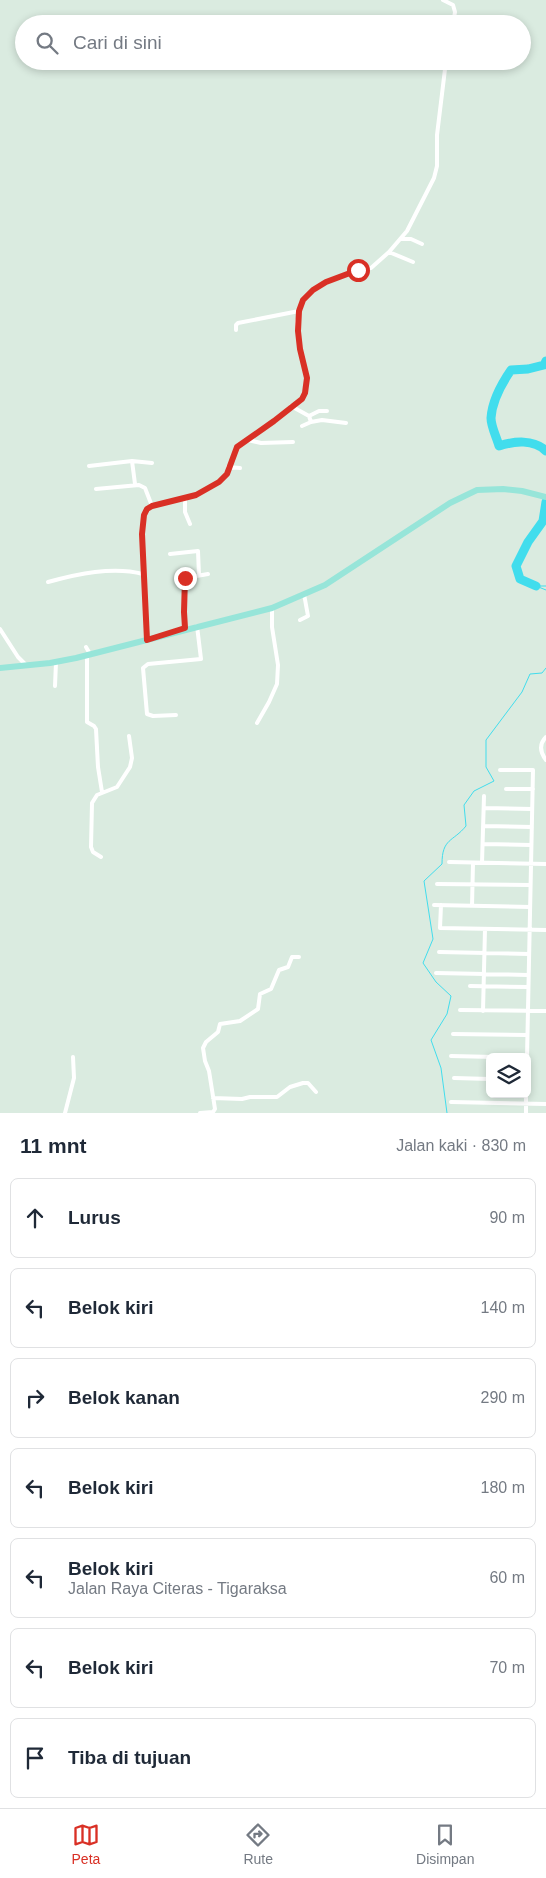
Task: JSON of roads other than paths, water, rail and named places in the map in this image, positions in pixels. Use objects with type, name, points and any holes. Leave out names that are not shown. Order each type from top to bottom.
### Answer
[{"type":"main road","points":[[0,668],[56,662],[147,640],[185,628],[272,608],[325,585],[450,503],[477,490],[503,489],[546,497]]},
{"type":"street","points":[[443,0],[449,1],[452,4],[454,15]]},
{"type":"street","points":[[147,640],[142,542],[144,515],[147,509],[203,492],[224,478],[237,447],[302,399],[307,385],[307,378],[298,340],[297,322],[303,300],[313,290],[344,274],[371,268],[401,239],[416,215],[437,166],[437,135],[445,70]]},
{"type":"street","points":[[401,239],[411,239],[422,244]]},
{"type":"street","points":[[389,252],[413,262]]},
{"type":"street","points":[[236,330],[238,323],[299,311]]},
{"type":"street","points":[[291,406],[309,416],[311,422]]},
{"type":"street","points":[[309,416],[319,411],[327,411]]},
{"type":"street","points":[[302,426],[322,420],[346,423]]},
{"type":"street","points":[[247,440],[261,443],[293,442]]},
{"type":"street","points":[[132,461],[135,484]]},
{"type":"street","points":[[89,466],[132,461],[152,463]]},
{"type":"street","points":[[228,467],[240,468]]},
{"type":"street","points":[[96,489],[135,484],[144,488],[152,506]]},
{"type":"street","points":[[184,498],[185,512],[190,524]]},
{"type":"street","points":[[170,554],[198,551],[198,575]]},
{"type":"street","points":[[48,582],[70,576],[102,572],[131,571],[143,574]]},
{"type":"street","points":[[185,628],[185,578],[208,574]]},
{"type":"street","points":[[300,620],[308,616],[304,594]]},
{"type":"street","points":[[257,723],[277,684],[278,665],[272,627],[272,608]]},
{"type":"street","points":[[176,715],[153,716],[147,714],[143,668],[148,664],[201,659],[197,626]]},
{"type":"street","points":[[0,629],[26,666]]},
{"type":"street","points":[[86,647],[88,654],[87,722],[96,728],[98,767],[102,792]]},
{"type":"street","points":[[55,686],[56,662]]},
{"type":"street","points":[[101,857],[91,847],[92,803],[102,792],[117,787],[130,767],[132,758],[129,736]]},
{"type":"street","points":[[546,736],[542,740],[541,749],[546,760]]},
{"type":"street","points":[[500,770],[533,770],[526,1053]]},
{"type":"street","points":[[506,789],[533,790]]},
{"type":"street","points":[[482,863],[484,796]]},
{"type":"street","points":[[484,808],[532,808]]},
{"type":"street","points":[[483,826],[532,827]]},
{"type":"street","points":[[483,844],[531,845]]},
{"type":"street","points":[[449,862],[546,864]]},
{"type":"street","points":[[472,906],[473,863]]},
{"type":"street","points":[[437,884],[530,886]]},
{"type":"street","points":[[434,905],[530,907]]},
{"type":"street","points":[[441,905],[440,928],[546,930]]},
{"type":"street","points":[[483,1011],[485,929]]},
{"type":"street","points":[[439,952],[529,954]]},
{"type":"street","points":[[200,1113],[214,1112],[215,1109],[209,1071],[203,1054],[206,1042],[218,1032],[220,1024],[240,1021],[258,1009],[260,994],[271,989],[279,970],[288,968],[292,957],[299,957]]},
{"type":"street","points":[[436,974],[528,975]]},
{"type":"street","points":[[470,986],[528,987]]},
{"type":"street","points":[[460,1010],[546,1011]]},
{"type":"street","points":[[452,1034],[527,1035]]},
{"type":"street","points":[[451,1056],[486,1057]]},
{"type":"street","points":[[65,1113],[74,1078],[73,1057]]},
{"type":"street","points":[[454,1078],[486,1079]]},
{"type":"street","points":[[213,1098],[231,1097],[238,1099],[250,1096],[277,1096],[290,1087],[303,1083],[308,1083],[316,1092]]},
{"type":"street","points":[[526,1098],[526,1113]]},
{"type":"street","points":[[451,1102],[546,1104]]},
{"type":"waterway","points":[[546,361],[544,365],[528,369],[511,370],[498,393],[491,418],[499,446],[524,442],[536,444],[546,451]]},
{"type":"waterway","points":[[536,586],[520,579],[516,566],[528,542],[543,521],[546,502]]},
{"type":"waterway","points":[[536,586],[546,590]]},
{"type":"waterway","points":[[536,586],[546,586]]},
{"type":"waterway","points":[[447,1113],[441,1068],[431,1040],[447,1014],[451,996],[436,982],[423,963],[433,939],[424,881],[442,864],[444,849],[449,841],[466,826],[464,805],[474,791],[494,781],[486,767],[486,740],[522,692],[530,674],[542,673],[546,668]]}]
